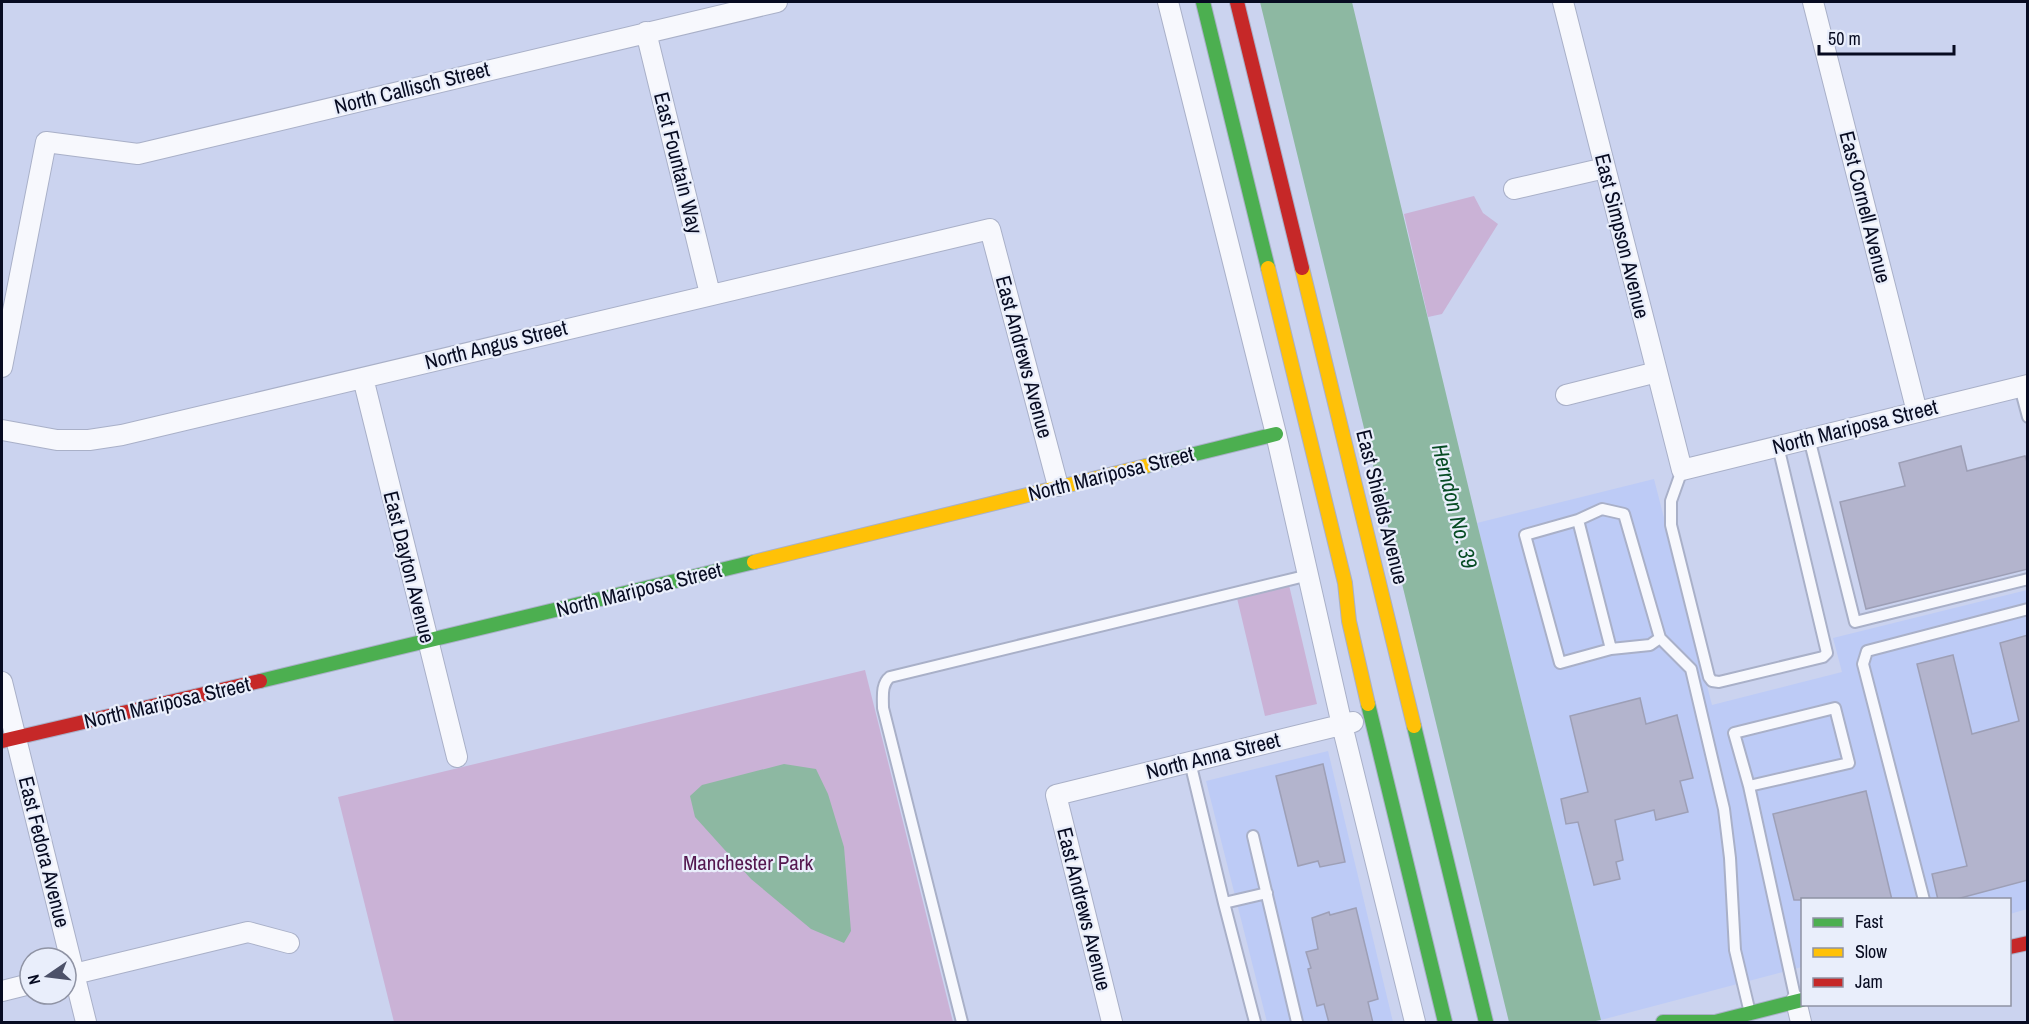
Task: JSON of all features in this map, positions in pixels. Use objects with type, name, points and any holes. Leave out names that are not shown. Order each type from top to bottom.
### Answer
[{"type":"main road","points":[[1203,2],[1345,583],[1349,621],[1377,719],[1444,1023]]},
{"type":"main road","name":"East Shields Avenue","points":[[1237,2],[1486,1023]]},
{"type":"main road","name":"North Mariposa Street","points":[[9,740],[428,642],[1276,434]]},
{"type":"main road","points":[[1426,835],[1452,888]]},
{"type":"main road","points":[[2011,947],[2028,943]]},
{"type":"main road","points":[[1663,1023],[1671,1021],[1715,1022],[1799,1001]]},
{"type":"street","name":"North Callisch Street","points":[[2,368],[46,142],[138,154],[777,2]]},
{"type":"street","points":[[1168,2],[1276,434],[1342,724],[1415,1023]]},
{"type":"street","name":"East Simpson Avenue","points":[[1563,2],[1682,470]]},
{"type":"street","name":"East Cornell Avenue","points":[[1813,2],[1917,412]]},
{"type":"street","name":"East Fountain Way","points":[[646,32],[710,294]]},
{"type":"street","points":[[1514,189],[1605,168]]},
{"type":"street","name":"North Angus Street","points":[[2,430],[57,440],[89,440],[123,435],[990,229]]},
{"type":"street","name":"East Andrews Avenue","points":[[990,229],[1058,486]]},
{"type":"street","points":[[1566,395],[1657,372]]},
{"type":"street","name":"East Dayton Avenue","points":[[363,378],[457,757]]},
{"type":"street","name":"North Mariposa Street","points":[[1682,470],[2024,386]]},
{"type":"street","name":"East Fedora Avenue","points":[[2,682],[9,740],[62,946]]},
{"type":"street","name":"North Anna Street","points":[[1056,795],[1342,724],[1377,719]]},
{"type":"street","name":"East Andrews Avenue","points":[[1056,795],[1112,1023]]},
{"type":"street","points":[[78,973],[248,932],[289,943]]},
{"type":"street","points":[[2,991],[18,987]]},
{"type":"street","name":"East Fedora Avenue","points":[[78,999],[86,1023]]},
{"type":"street","points":[[1799,1001],[1801,1023]]},
{"type":"lane","points":[[2024,386],[2028,417]]},
{"type":"lane","points":[[1809,438],[1855,622],[2028,579]]},
{"type":"lane","points":[[1682,470],[1671,501],[1671,525],[1709,677],[1712,681],[1719,682],[1823,657],[1827,653],[1826,644],[1778,446]]},
{"type":"lane","points":[[1660,638],[1650,645],[1611,649],[1560,663],[1525,535],[1578,520],[1602,509],[1624,514],[1660,638],[1691,669],[1724,809],[1730,858],[1735,950],[1750,1013]]},
{"type":"lane","points":[[1578,520],[1611,649]]},
{"type":"lane","points":[[962,1023],[883,708],[884,684],[887,679],[1309,575]]},
{"type":"lane","points":[[1923,898],[1863,664],[1867,651],[2028,609]]},
{"type":"lane","points":[[1749,786],[1849,763],[1835,708],[1734,733],[1749,786],[1799,1001]]},
{"type":"lane","points":[[1190,762],[1255,1023]]},
{"type":"lane","points":[[1253,836],[1297,1023]]},
{"type":"lane","points":[[1224,903],[1266,893]]},
{"type":"shaded area","points":[[1654,479],[1712,705],[1842,672],[1833,638],[2027,590],[2027,909],[2011,914],[2011,898],[1801,898],[1801,967],[1601,1020],[1477,523]]},
{"type":"shaded area","points":[[1328,751],[1393,1022],[1267,1022],[1206,781]]},
{"type":"green space","points":[[1474,196],[1483,213],[1498,224],[1442,314],[1428,317],[1404,214]]},
{"type":"green space","points":[[1289,585],[1317,704],[1265,716],[1237,598]]},
{"type":"green space","name":"Manchester Park","points":[[865,670],[953,1022],[394,1022],[338,797]]},
{"type":"water","name":"Herndon No. 39","points":[[1260,2],[1352,2],[1477,523],[1601,1020],[1509,1022]]},
{"type":"water","points":[[784,764],[816,769],[828,794],[844,847],[851,931],[844,943],[811,929],[751,879],[695,817],[690,796],[702,785]]},
{"type":"building","points":[[1961,446],[1967,471],[2025,456],[2028,465],[2028,569],[1866,609],[1840,502],[1905,486],[1899,463]]},
{"type":"building","points":[[2028,635],[2028,880],[1960,898],[1938,898],[1932,874],[1967,866],[1917,664],[1953,655],[1972,734],[2019,721],[2000,643]]},
{"type":"building","points":[[1640,698],[1646,724],[1677,715],[1693,778],[1680,781],[1688,812],[1656,820],[1654,810],[1615,820],[1623,860],[1616,862],[1620,879],[1594,885],[1578,822],[1566,824],[1561,799],[1588,792],[1570,716]]},
{"type":"building","points":[[1323,764],[1345,862],[1320,867],[1318,861],[1298,866],[1276,776]]},
{"type":"building","points":[[1866,791],[1892,898],[1801,898],[1801,900],[1794,900],[1773,814]]},
{"type":"building","points":[[1356,908],[1378,999],[1368,1002],[1373,1023],[1329,1023],[1324,1004],[1317,1006],[1308,969],[1311,968],[1306,952],[1318,949],[1312,918],[1329,912],[1330,915]]},
{"type":"traffic: fast","points":[[1203,2],[1268,268]]},
{"type":"traffic: fast","points":[[1146,466],[1276,434]]},
{"type":"traffic: fast","points":[[260,681],[754,562]]},
{"type":"traffic: fast","points":[[1368,704],[1445,1022]]},
{"type":"traffic: fast","points":[[1414,726],[1486,1022]]},
{"type":"traffic: fast","points":[[1663,1022],[1715,1022],[1801,1000]]},
{"type":"traffic: slow","points":[[1268,268],[1345,583],[1349,621],[1368,704]]},
{"type":"traffic: slow","points":[[1302,268],[1414,726]]},
{"type":"traffic: slow","points":[[754,562],[1146,466]]},
{"type":"traffic: jam","points":[[1237,2],[1302,268]]},
{"type":"traffic: jam","points":[[2,741],[260,681]]},
{"type":"traffic: jam","points":[[2011,947],[2028,943]]}]
